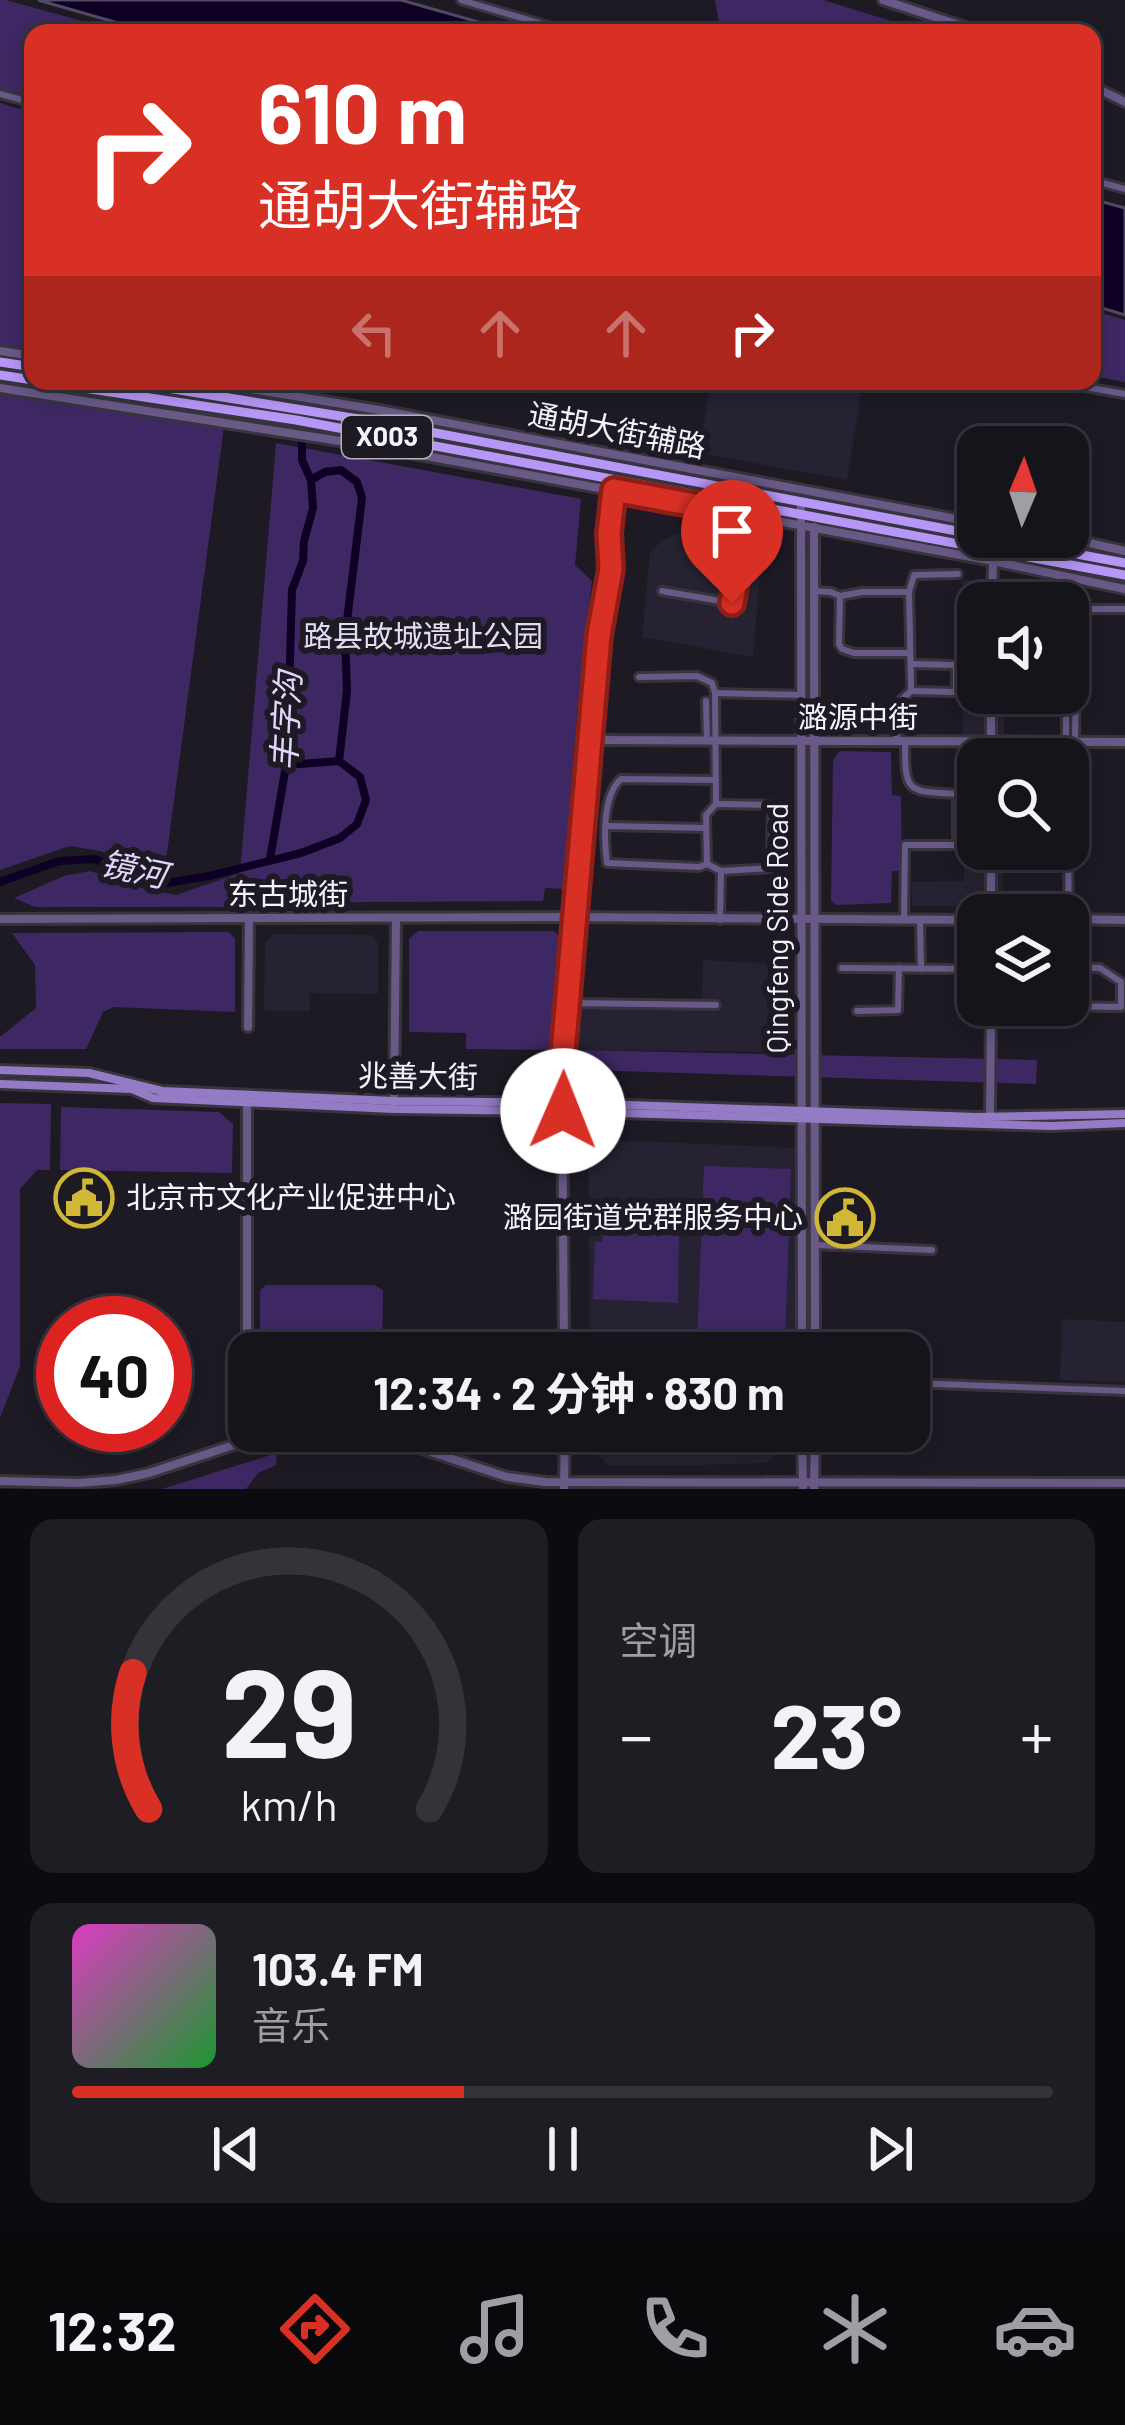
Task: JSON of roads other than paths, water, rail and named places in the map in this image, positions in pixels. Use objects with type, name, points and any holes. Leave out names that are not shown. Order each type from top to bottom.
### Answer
[{"type":"main road","name":"X003","points":[[96,390],[296,420],[612,484],[736,490]]},
{"type":"main road","name":"X003","points":[[180,390],[736,490],[801,514],[957,533]]},
{"type":"main road","name":"X003","points":[[814,516],[1125,575]]},
{"type":"main road","name":"X003","points":[[1089,556],[1125,563]]},
{"type":"main road","name":"兆善大街","points":[[0,1070],[89,1073],[162,1091],[247,1099]]},
{"type":"main road","name":"兆善大街","points":[[0,1084],[132,1089],[153,1098],[801,1116],[1125,1119]]},
{"type":"main road","name":"兆善大街","points":[[813,1116],[1052,1126],[1125,1119]]},
{"type":"street","points":[[461,0],[542,24]]},
{"type":"street","points":[[883,0],[956,24]]},
{"type":"street","name":"通胡大街辅路","points":[[0,388],[612,484],[748,515],[814,516],[1125,589]]},
{"type":"street","name":"通胡大街辅路","points":[[257,390],[379,410],[736,490],[957,520]]},
{"type":"street","points":[[564,1332],[562,1065],[599,635],[611,569],[608,466]]},
{"type":"street","name":"Qingfeng Side Road","points":[[801,514],[802,1332]]},
{"type":"street","points":[[662,591],[732,603],[748,515]]},
{"type":"street","points":[[814,516],[815,1332]]},
{"type":"street","points":[[1089,543],[1125,551]]},
{"type":"street","points":[[992,582],[993,561]]},
{"type":"street","points":[[904,920],[905,845],[957,845],[957,794],[918,792],[907,781],[899,703],[910,691],[909,592],[914,575],[958,574]]},
{"type":"street","points":[[814,592],[840,596],[909,592]]},
{"type":"street","points":[[840,596],[842,649],[909,653]]},
{"type":"street","points":[[1070,738],[1081,645],[1070,618],[1079,609],[1125,609]]},
{"type":"street","points":[[910,691],[956,690],[953,665],[912,664]]},
{"type":"street","points":[[639,676],[698,676],[712,683],[711,741]]},
{"type":"street","points":[[715,693],[814,696]]},
{"type":"street","points":[[706,701],[716,780],[716,804],[706,815],[706,864]]},
{"type":"street","name":"潞源中街","points":[[590,740],[957,742]]},
{"type":"street","name":"潞源中街","points":[[1089,742],[1125,742]]},
{"type":"street","points":[[716,780],[621,779],[614,783],[606,826],[607,863],[706,864],[722,871],[772,868],[772,805],[716,804]]},
{"type":"street","points":[[606,826],[706,828]]},
{"type":"street","points":[[720,920],[722,871]]},
{"type":"street","name":"东古城街","points":[[0,919],[957,920]]},
{"type":"street","points":[[248,1028],[249,919]]},
{"type":"street","points":[[394,1105],[397,919]]},
{"type":"street","points":[[1089,919],[1125,920]]},
{"type":"street","points":[[920,920],[921,969]]},
{"type":"street","points":[[842,968],[957,969]]},
{"type":"street","points":[[857,1011],[898,1010],[899,968]]},
{"type":"street","points":[[1089,968],[1100,968],[1121,982],[1123,993],[1121,1007],[1089,1006]]},
{"type":"street","points":[[568,1003],[716,1005]]},
{"type":"street","points":[[990,1117],[991,1026]]},
{"type":"street","points":[[247,1099],[248,1332]]},
{"type":"street","points":[[814,1245],[932,1250]]},
{"type":"street","points":[[930,1384],[1125,1391]]},
{"type":"street","points":[[0,1481],[79,1486],[149,1473],[228,1446]]},
{"type":"street","points":[[433,1452],[507,1478],[564,1485],[1125,1483]]},
{"type":"street","points":[[564,1485],[565,1452]]},
{"type":"street","points":[[802,1452],[803,1485]]},
{"type":"street","points":[[814,1485],[815,1452]]},
{"type":"waterway","name":"丰字沟","points":[[270,859],[287,760],[292,590],[313,508],[302,442]]},
{"type":"waterway","points":[[286,765],[339,761],[347,691],[345,637],[362,498],[357,482],[341,470],[311,480]]},
{"type":"waterway","name":"镜河","points":[[0,882],[59,861],[95,859],[130,875],[167,883],[301,853],[340,838],[357,824],[366,800],[360,777],[339,761]]},
{"type":"place","name":"北京市文化产业促进中心","points":[[84,1198]]},
{"type":"place","name":"潞园街道党群服务中心","points":[[845,1218]]},
{"type":"park label","name":"路县故城遗址公园","points":[[423,637]]}]
